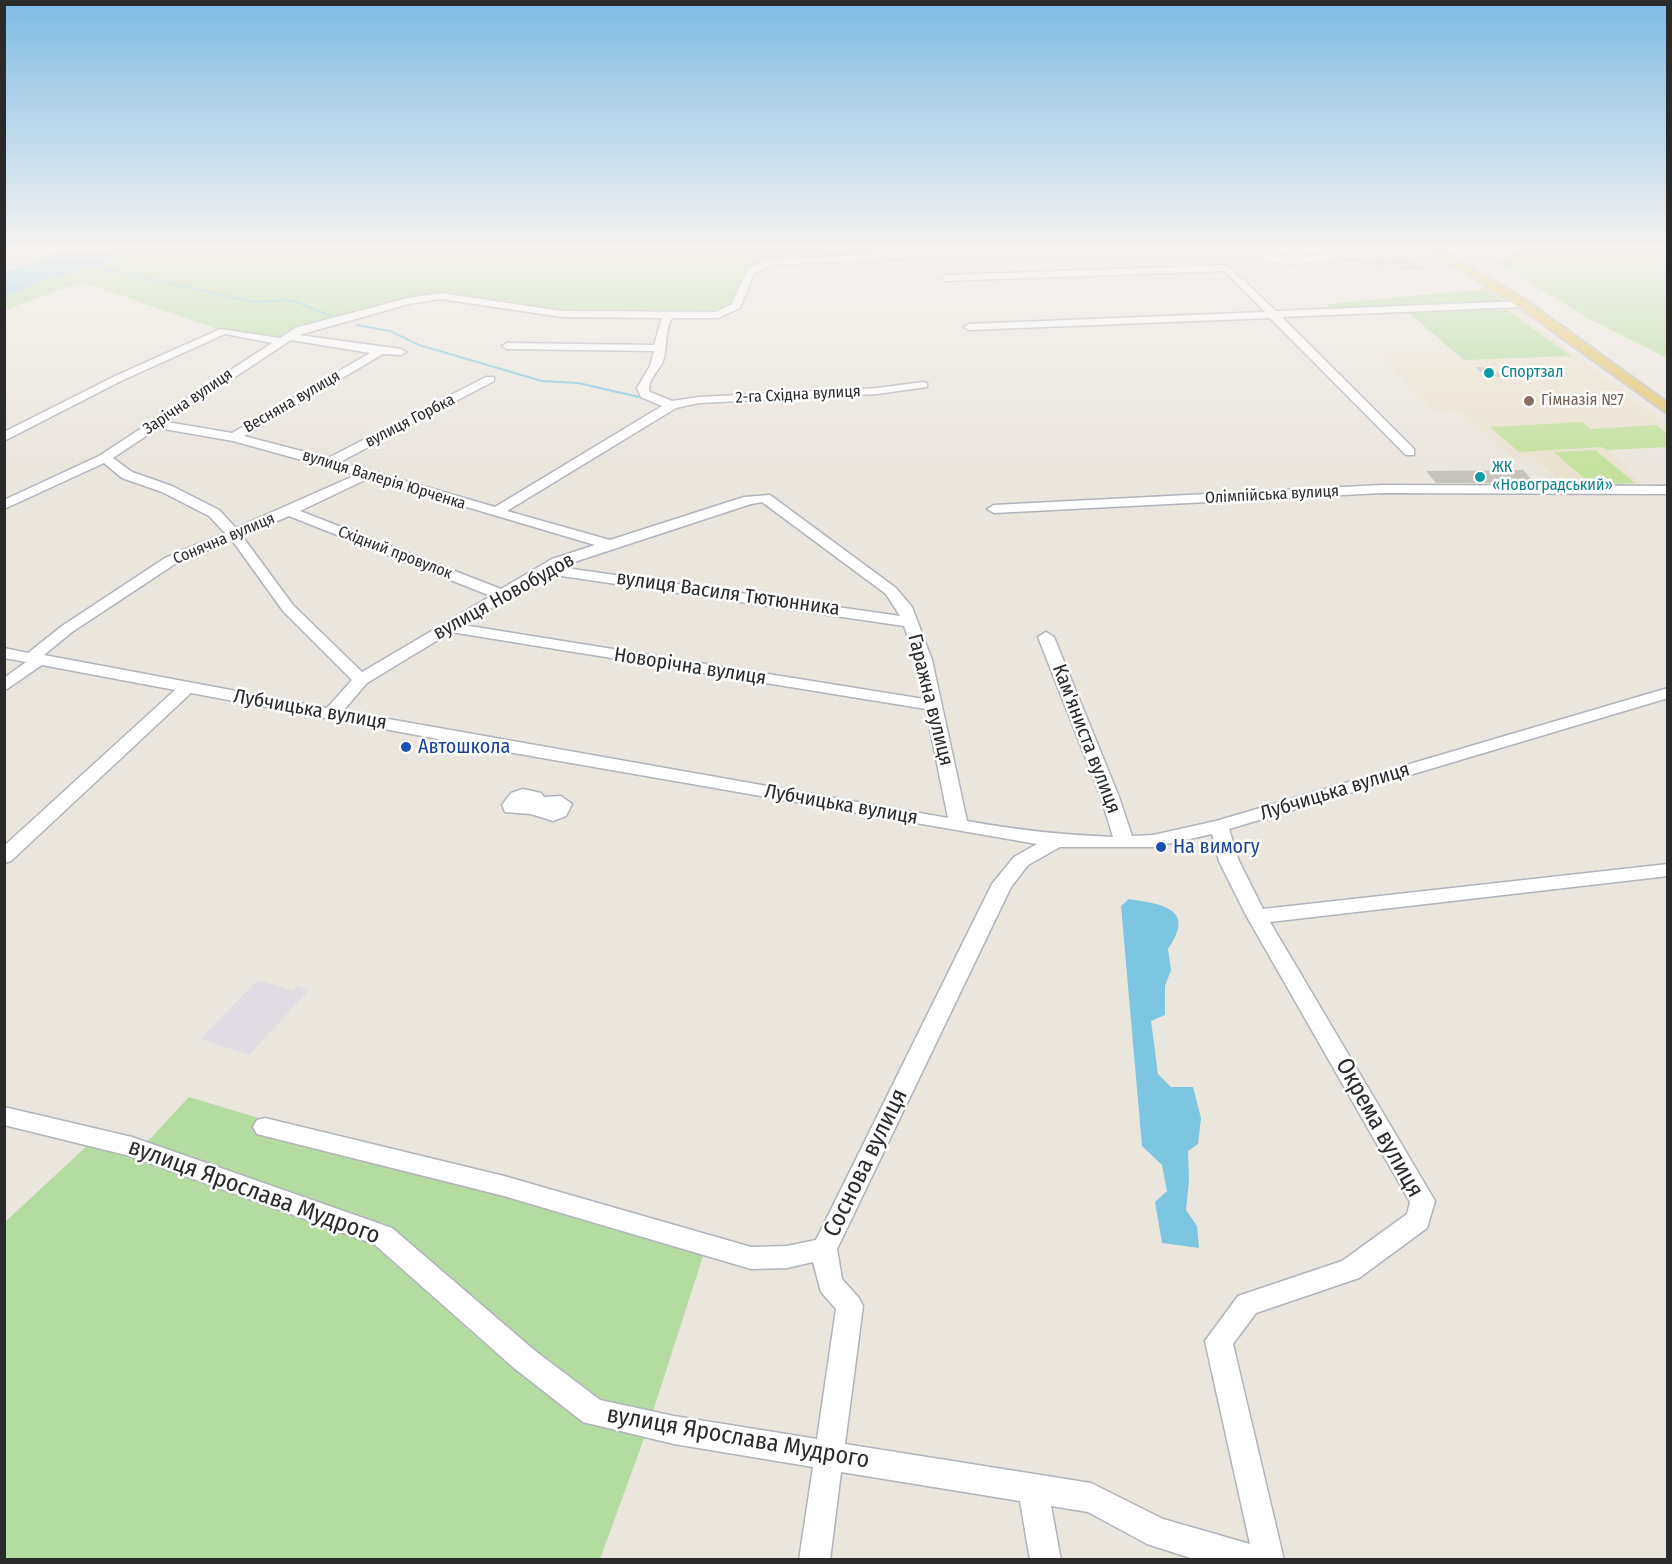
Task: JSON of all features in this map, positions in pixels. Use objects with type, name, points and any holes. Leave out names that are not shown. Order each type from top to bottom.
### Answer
[{"type":"main road","points":[[1548,322],[1668,410]]},
{"type":"street","name":"Зарічна вулиця","points":[[4,505],[103,459],[283,339],[324,322]]},
{"type":"street","points":[[664,322],[658,358],[642,383],[643,391],[648,397],[672,405]]},
{"type":"street","points":[[969,327],[1108,322]]},
{"type":"street","points":[[1280,322],[1410,452]]},
{"type":"street","name":"Весняна вулиця","points":[[4,437],[136,370],[224,331],[401,352]]},
{"type":"street","points":[[507,346],[659,348]]},
{"type":"street","name":"Весняна вулиця","points":[[234,437],[381,351]]},
{"type":"street","name":"вулиця Горбка","points":[[330,462],[490,379]]},
{"type":"street","name":"2-га Східна вулиця","points":[[494,513],[672,405],[710,400],[877,391],[923,385]]},
{"type":"street","name":"вулиця Валерія Юрченка","points":[[157,424],[234,437],[330,462],[494,513],[610,544]]},
{"type":"street","points":[[103,459],[113,462],[127,475],[197,502],[214,513],[234,534],[288,608],[361,680]]},
{"type":"street","name":"Сонячна вулиця","points":[[4,686],[67,629],[170,561],[289,512],[366,475]]},
{"type":"street","name":"Олімпійська вулиця","points":[[993,509],[1382,489],[1668,490]]},
{"type":"street","name":"вулиця Новобудов","points":[[332,713],[361,680],[500,594],[545,569],[610,544],[749,500],[765,498]]},
{"type":"street","name":"Гаражна вулиця","points":[[765,498],[891,591],[904,607],[924,660],[959,826]]},
{"type":"street","name":"Східний провулок","points":[[289,512],[500,594]]},
{"type":"street","name":"вулиця Василя Тютюнника","points":[[545,569],[865,614],[911,623]]},
{"type":"street","name":"Новорічна вулиця","points":[[447,627],[933,705]]},
{"type":"street","name":"Кам'яниста вулиця","points":[[1046,637],[1110,797],[1125,843]]},
{"type":"street","name":"Лубчицька вулиця","points":[[4,653],[508,747],[959,826],[1057,840],[1125,843],[1153,841],[1219,826],[1668,693]]},
{"type":"street","points":[[4,857],[188,687]]},
{"type":"street","name":"Окрема вулиця","points":[[1219,826],[1229,861],[1257,917],[1423,1201],[1418,1220],[1350,1269],[1247,1304],[1219,1341],[1269,1560]]},
{"type":"street","name":"Соснова вулиця","points":[[814,1560],[850,1306],[830,1284],[824,1249],[1002,884],[1021,861],[1057,840]]},
{"type":"street","points":[[1257,917],[1668,870]]},
{"type":"street","name":"вулиця Ярослава Мудрого","points":[[4,1116],[132,1147],[383,1236],[524,1359],[593,1412],[674,1430],[1090,1498],[1158,1533],[1252,1560]]},
{"type":"street","points":[[265,1127],[504,1186],[751,1258],[787,1257],[824,1249]]},
{"type":"street","points":[[1032,1488],[1046,1560]]},
{"type":"shaded area","name":"Гімназія №7","points":[[1419,322],[1530,322],[1667,425],[1667,447],[1607,450],[1644,487],[1569,487],[1531,456],[1512,457],[1456,410],[1433,411],[1378,354],[1454,352]]},
{"type":"shaded area","points":[[258,980],[293,991],[297,986],[309,990],[249,1055],[200,1039]]},
{"type":"green space","points":[[198,322],[343,322],[279,341],[224,331]]},
{"type":"green space","points":[[1420,322],[1524,322],[1571,356],[1464,360]]},
{"type":"green space","points":[[1595,322],[1667,322],[1667,358]]},
{"type":"green space","points":[[1582,422],[1591,429],[1656,425],[1667,434],[1667,447],[1607,450],[1601,447],[1519,452],[1490,427]]},
{"type":"green space","points":[[1595,450],[1635,483],[1592,485],[1554,452]]},
{"type":"green space","points":[[189,1097],[704,1253],[646,1433],[600,1559],[5,1560],[5,1222],[88,1145],[124,1156],[150,1139]]},
{"type":"water","points":[[1129,899],[1163,906],[1177,916],[1179,925],[1168,949],[1171,970],[1165,986],[1165,1015],[1151,1021],[1158,1074],[1171,1087],[1193,1087],[1201,1118],[1198,1144],[1188,1151],[1189,1181],[1186,1210],[1197,1226],[1199,1248],[1162,1243],[1155,1202],[1167,1191],[1162,1165],[1142,1146],[1121,906]]},
{"type":"building","name":"Спортзал","points":[[1475,367],[1491,367],[1503,377],[1486,377]]},
{"type":"building","name":"ЖК «Новоградський»","points":[[1523,470],[1535,483],[1436,483],[1426,471]]},
{"type":"waterway","points":[[357,325],[390,331],[419,345],[542,381],[578,383],[639,397]]},
{"type":"place","name":"Спортзал","points":[[1489,373]]},
{"type":"place","name":"Гімназія №7","points":[[1529,401]]},
{"type":"place","name":"ЖК «Новоградський»","points":[[1480,477]]},
{"type":"place","name":"Автошкола","points":[[406,747]]},
{"type":"place","name":"На вимогу","points":[[1161,847]]}]
